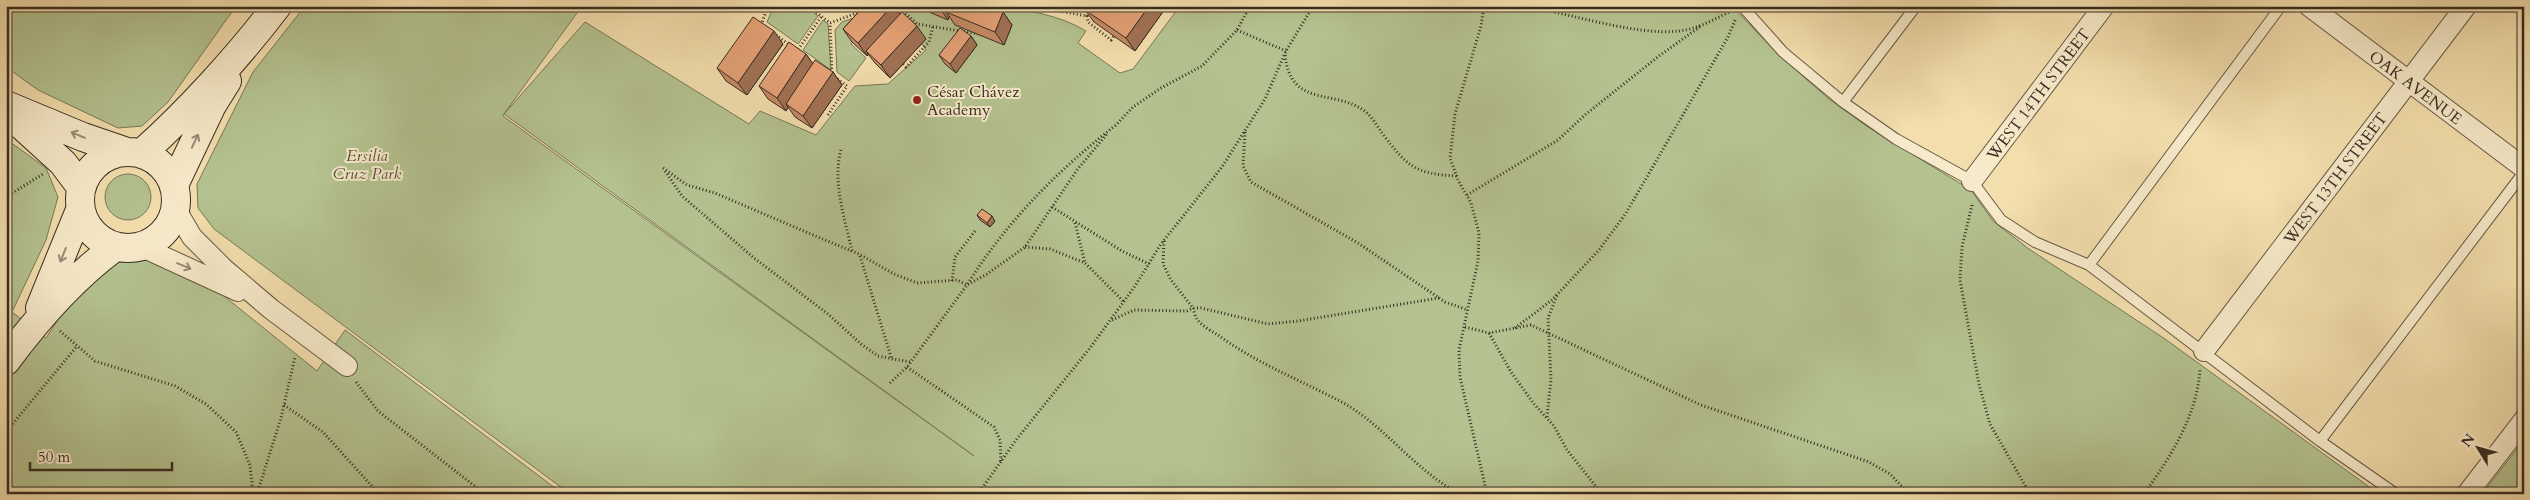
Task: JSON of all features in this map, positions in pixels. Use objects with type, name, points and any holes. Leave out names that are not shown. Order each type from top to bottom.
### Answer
[{"type":"street","points":[[6,361],[34,325],[88,267],[128,246],[152,241],[163,232],[174,196],[212,105],[258,31],[277,6]]},
{"type":"street","name":"WEST 14TH STREET","points":[[1972,181],[2104,6]]},
{"type":"street","name":"OAK AVENUE","points":[[2309,6],[2524,170]]},
{"type":"street","name":"WEST 13TH STREET","points":[[2204,351],[2466,6]]},
{"type":"street","points":[[34,325],[81,198],[87,174],[97,162],[111,154],[133,152],[162,135],[258,31]]},
{"type":"street","points":[[6,105],[83,137],[157,161],[168,173],[174,196],[192,237],[224,269],[271,309],[347,366]]},
{"type":"street","points":[[6,111],[63,163],[81,198],[84,220],[93,234],[222,282],[271,309]]},
{"type":"street","points":[[2467,494],[2524,420]]},
{"type":"lane","points":[[1844,102],[1916,6]]},
{"type":"lane","points":[[2089,265],[2281,6]]},
{"type":"lane","points":[[1737,10],[1783,52],[1844,102],[1896,139],[1972,181],[2002,220],[2035,242],[2089,265],[2320,441],[2396,494]]},
{"type":"lane","points":[[2320,441],[2524,170]]},
{"type":"path","points":[[756,32],[768,6]]},
{"type":"path","points":[[808,6],[830,23]]},
{"type":"path","points":[[898,6],[917,24],[979,34]]},
{"type":"path","points":[[1032,6],[1087,16]]},
{"type":"path","points":[[1088,6],[1088,22],[1111,40],[1114,36]]},
{"type":"path","points":[[910,362],[893,361],[878,356],[860,344],[828,314],[754,258],[682,196],[663,168],[687,185],[715,193],[852,251],[894,274],[917,283],[952,281],[967,285],[988,274],[1024,247],[1077,170],[1116,125],[1133,108],[1154,93],[1202,66],[1238,30],[1250,6]]},
{"type":"path","points":[[978,494],[1124,302],[1164,240],[1222,167],[1265,99],[1286,51],[1314,6]]},
{"type":"path","points":[[1484,6],[1455,114],[1450,158],[1457,176],[1472,203],[1479,233],[1478,261],[1459,350],[1460,377],[1487,494]]},
{"type":"path","points":[[1524,6],[1656,31],[1679,31],[1701,26],[1737,10]]},
{"type":"path","points":[[830,23],[864,10]]},
{"type":"path","points":[[1513,329],[1558,293],[1599,250],[1626,213],[1728,37],[1737,10]]},
{"type":"path","points":[[761,24],[797,51],[822,17]]},
{"type":"path","points":[[828,114],[847,86],[832,75],[830,23]]},
{"type":"path","points":[[903,64],[906,66],[929,42],[932,26]]},
{"type":"path","points":[[1467,195],[1558,140],[1586,114],[1659,56],[1701,26]]},
{"type":"path","points":[[1238,30],[1286,51]]},
{"type":"path","points":[[1284,55],[1286,72],[1297,86],[1314,96],[1351,105],[1368,114],[1401,160],[1430,175],[1457,176]]},
{"type":"path","points":[[890,383],[907,367],[1002,235],[1041,191],[1076,156],[1116,125]]},
{"type":"path","points":[[1246,130],[1243,166],[1251,182],[1358,243],[1439,298],[1468,310]]},
{"type":"path","points":[[841,150],[838,161],[839,186],[852,251]]},
{"type":"path","points":[[6,197],[46,172]]},
{"type":"path","points":[[1972,181],[1975,199],[1969,209],[1962,247],[1960,280],[1979,384],[1990,424],[2030,494]]},
{"type":"path","points":[[1052,207],[1122,251],[1149,264]]},
{"type":"path","points":[[1074,222],[1085,263]]},
{"type":"path","points":[[952,281],[955,257],[975,231]]},
{"type":"path","points":[[1164,240],[1163,264],[1172,280],[1193,308],[1196,318],[1205,326],[1249,356],[1279,373],[1338,400],[1361,414],[1415,463],[1444,486],[1460,494]]},
{"type":"path","points":[[1024,247],[1050,249],[1085,263],[1124,302]]},
{"type":"path","points":[[860,255],[893,361]]},
{"type":"path","points":[[1546,418],[1551,379],[1548,318],[1558,293]]},
{"type":"path","points":[[1109,322],[1134,310],[1187,311],[1193,308],[1201,308],[1268,324],[1298,321],[1439,298]]},
{"type":"path","points":[[34,325],[77,346],[95,361],[175,386],[206,404],[236,432],[250,466],[255,494]]},
{"type":"path","points":[[1465,327],[1489,333],[1531,325],[1701,406],[1869,462],[1890,474],[1909,494]]},
{"type":"path","points":[[1489,333],[1511,372],[1546,418],[1567,450],[1602,494]]},
{"type":"path","points":[[6,432],[77,346]]},
{"type":"path","points":[[2144,494],[2182,435],[2199,382],[2201,360],[2204,351]]},
{"type":"path","points":[[255,494],[284,405],[295,356]]},
{"type":"path","points":[[347,366],[360,389],[378,411],[485,494]]},
{"type":"path","points":[[907,367],[994,427],[1000,440],[1001,462]]},
{"type":"path","points":[[284,405],[323,432],[379,494]]},
{"type":"green space","points":[[6,6],[236,6],[168,102],[142,126],[118,128],[38,90],[6,67]]},
{"type":"green space","name":"Ersilia Cruz Park","points":[[305,6],[582,6],[504,114],[585,22],[749,124],[760,111],[816,135],[855,86],[888,84],[926,50],[893,6],[993,7],[1043,14],[1066,21],[1086,31],[1078,43],[1120,73],[1133,69],[1180,6],[1732,6],[1780,56],[1829,99],[1868,127],[1971,190],[1993,221],[2029,249],[2165,339],[2379,494],[570,494],[214,229],[198,208],[197,184],[253,72]],"holes":[[[504,114],[974,456],[503,116]]]},
{"type":"green space","points":[[774,6],[806,6],[818,16],[798,44],[767,22]]},
{"type":"green space","points":[[881,8],[851,44],[866,58],[849,81],[837,72],[835,30],[842,22]]},
{"type":"green space","points":[[823,20],[828,24],[831,70],[803,50]]},
{"type":"green space","points":[[6,139],[46,168],[58,197],[46,240],[12,312],[46,338],[74,295],[114,257],[140,256],[170,267],[224,296],[317,371],[345,330],[563,494],[6,494]]},
{"type":"green space","points":[[133,174],[137,175],[147,184],[150,188],[150,206],[141,216],[133,220],[123,220],[115,216],[106,206],[105,192],[109,184],[119,175]]},
{"type":"green space","points":[[2524,440],[2524,494],[2482,494]]},
{"type":"building","points":[[864,6],[892,6],[858,43],[843,29]]},
{"type":"building","points":[[949,6],[988,6],[1003,12],[995,32],[946,12]]},
{"type":"building","points":[[1087,6],[1149,6],[1126,38],[1085,10]]},
{"type":"building","points":[[902,12],[917,26],[881,65],[866,51]]},
{"type":"building","points":[[753,17],[774,31],[738,83],[717,68]]},
{"type":"building","points":[[960,28],[971,36],[950,64],[939,55]]},
{"type":"building","points":[[789,42],[806,54],[777,98],[759,86]]},
{"type":"building","points":[[815,60],[833,72],[803,116],[786,104]]},
{"type":"building","points":[[982,209],[992,216],[987,223],[977,215]]},
{"type":"place","name":"César Chávez Academy","points":[[917,100]]}]
